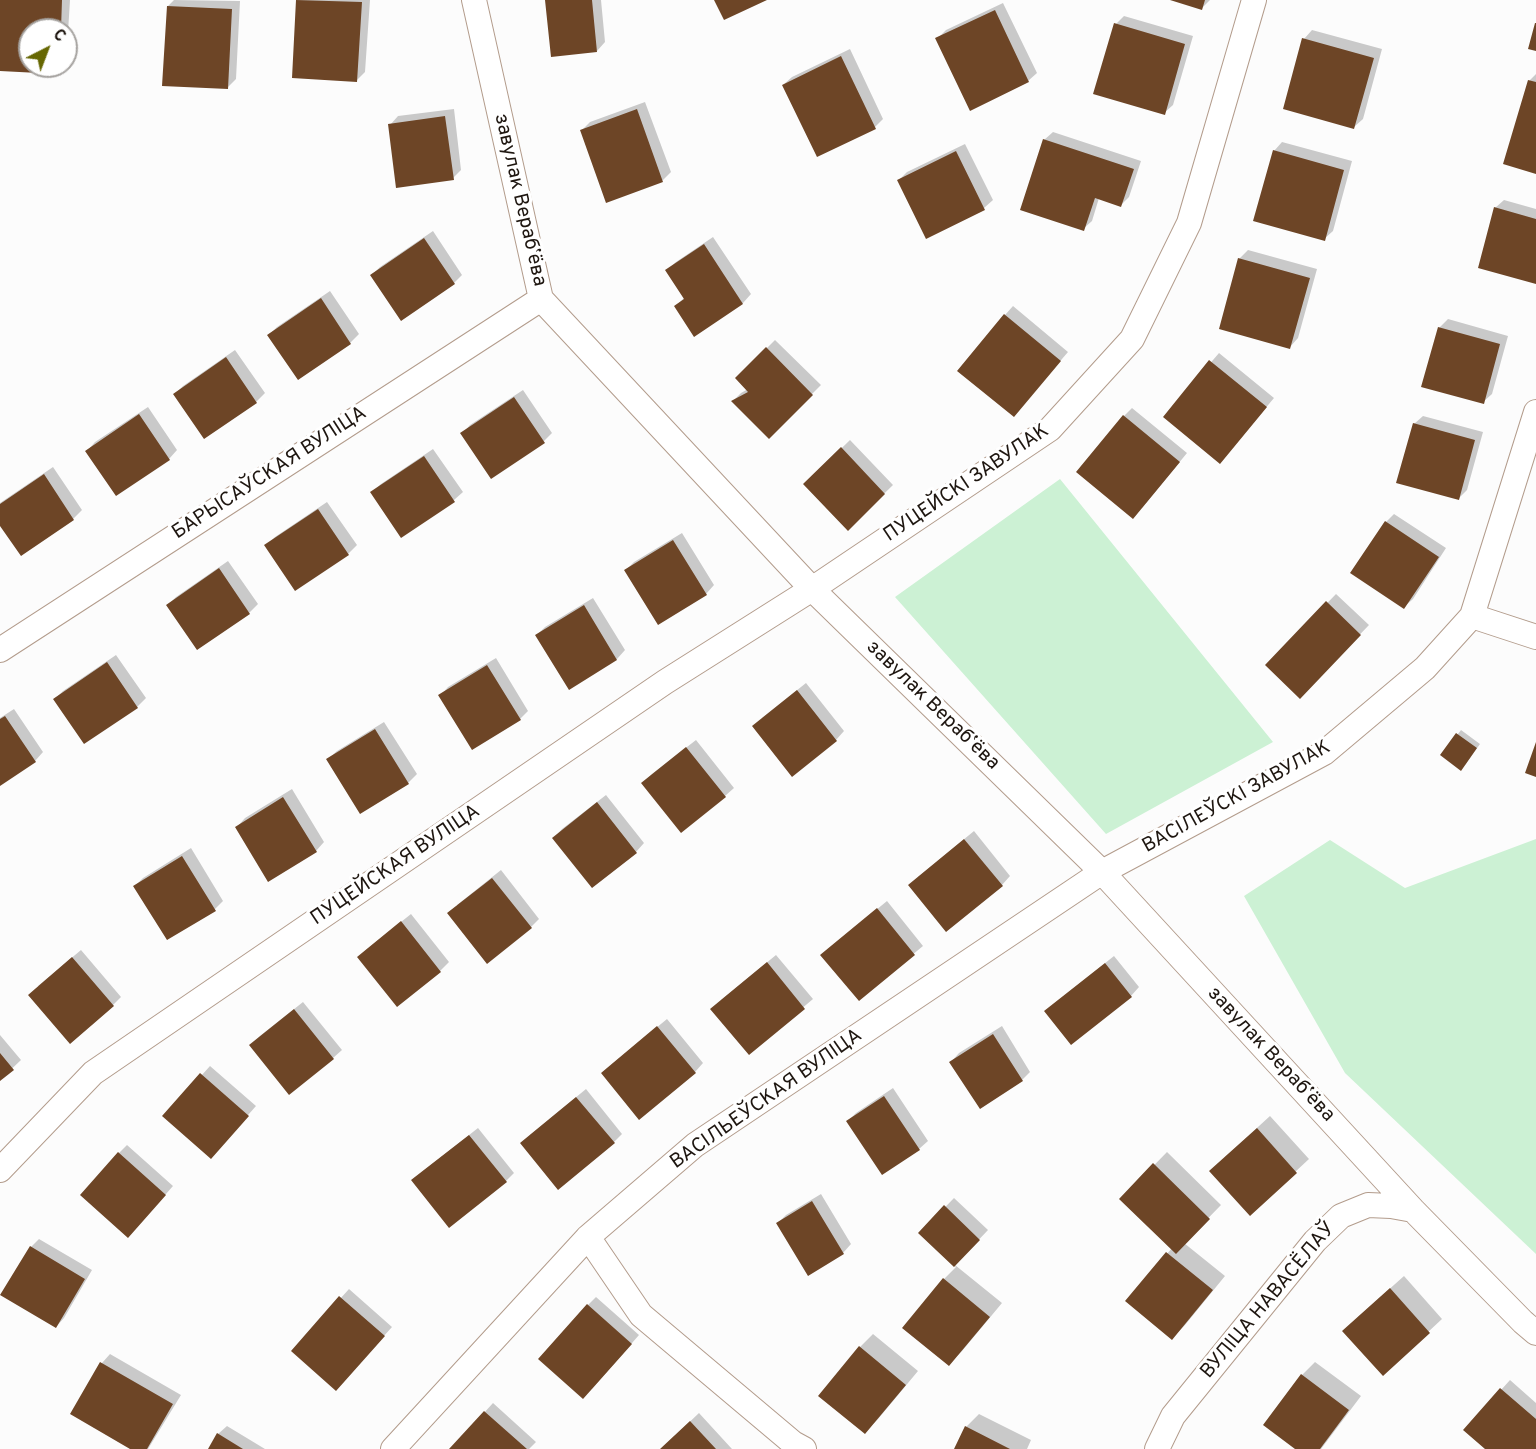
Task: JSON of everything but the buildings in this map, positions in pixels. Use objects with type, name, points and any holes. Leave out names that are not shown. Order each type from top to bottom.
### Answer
[{"type":"street","name":"завулак Верабʼёва","points":[[474,0],[541,299],[812,589],[1102,872],[1413,1210],[1536,1333]]},
{"type":"street","name":"ПУЦЕЙСКІ ЗАВУЛАК","points":[[812,589],[1050,429],[1131,339],[1189,223],[1254,0]]},
{"type":"street","name":"БАРЫСАЎСКАЯ ВУЛІЦА","points":[[0,650],[541,299]]},
{"type":"street","name":"ВАСІЛЕЎСКІ ЗАВУЛАК","points":[[1102,872],[1324,753],[1425,668],[1472,616],[1536,412]]},
{"type":"street","name":"ПУЦЕЙСКАЯ ВУЛІЦА","points":[[0,1170],[93,1073],[665,682],[812,589]]},
{"type":"street","points":[[1472,616],[1536,637]]},
{"type":"street","name":"ВАСІЛЬЕЎСКАЯ ВУЛІЦА","points":[[393,1449],[588,1237],[695,1145],[1102,872]]},
{"type":"street","name":"ВУЛІЦА НАВАСЁЛАЎ","points":[[1157,1449],[1173,1416],[1315,1241],[1341,1216],[1368,1204],[1413,1210]]},
{"type":"street","points":[[588,1237],[641,1315],[793,1443],[804,1449]]},
{"type":"green space","points":[[1060,479],[1273,742],[1106,834],[895,597]]},
{"type":"green space","points":[[1536,839],[1536,1254],[1345,1073],[1244,896],[1330,840],[1405,888]]}]
